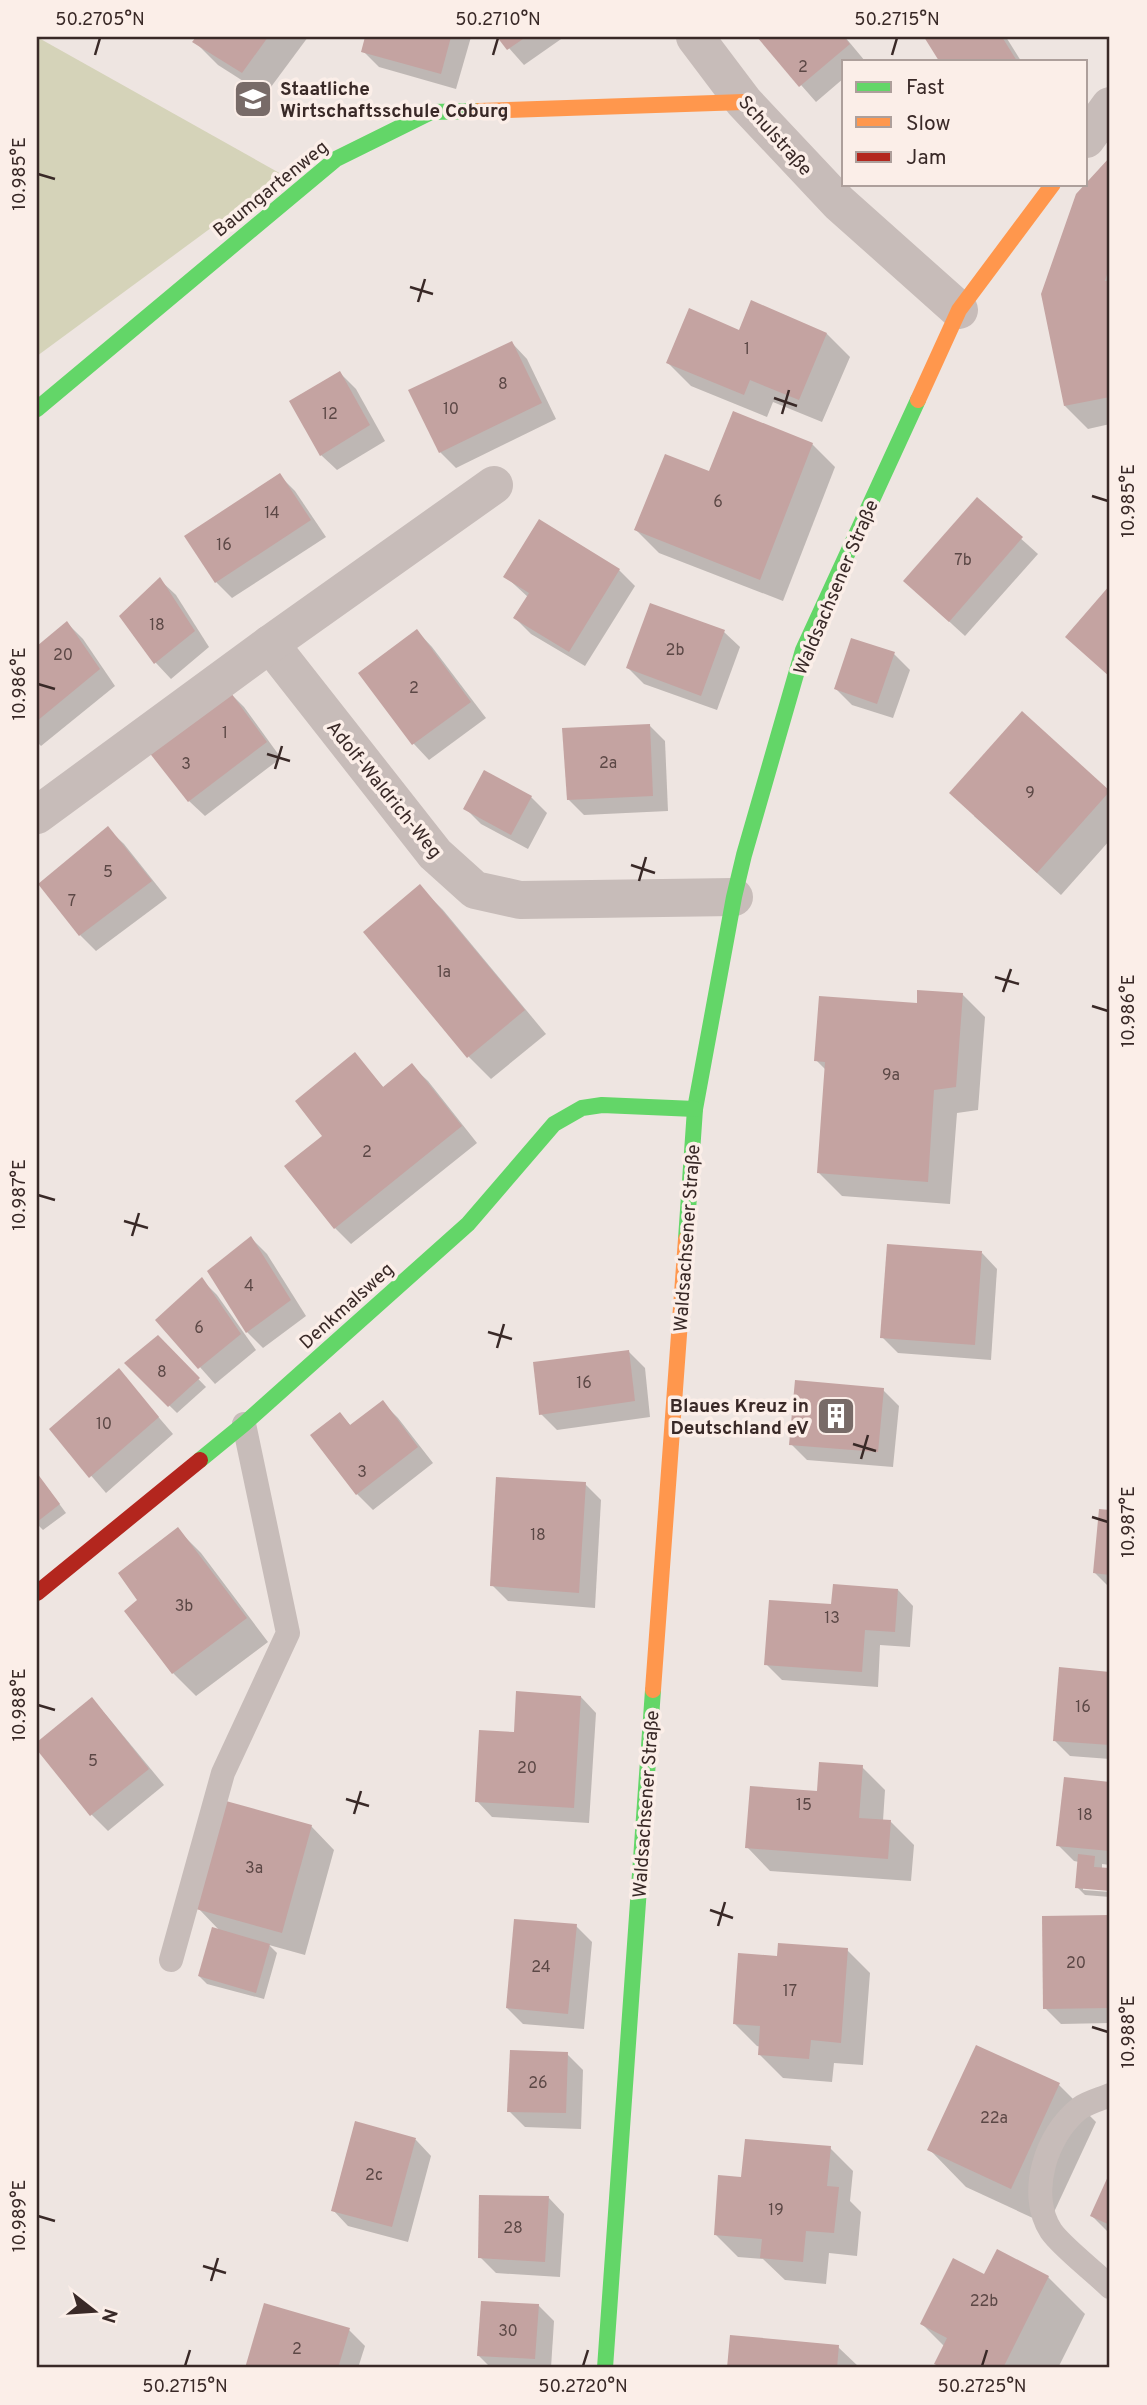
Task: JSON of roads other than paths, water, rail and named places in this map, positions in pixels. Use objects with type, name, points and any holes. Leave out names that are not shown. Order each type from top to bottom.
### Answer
[{"type":"street","name":"Schulstraße","points":[[695,37],[744,102],[839,204],[958,310]]},
{"type":"street","name":"Baumgartenweg","points":[[37,409],[336,159],[431,112],[744,102]]},
{"type":"street","points":[[1088,136],[1110,106]]},
{"type":"street","name":"Waldsachsener Straße","points":[[605,2368],[695,1109],[734,897],[803,650],[958,310],[1051,186]]},
{"type":"street","points":[[37,815],[270,643],[494,485]]},
{"type":"street","name":"Adolf-Waldrich-Weg","points":[[270,643],[435,854],[475,890],[520,900],[734,897]]},
{"type":"street","name":"Denkmalsweg","points":[[37,1593],[244,1424],[468,1224],[554,1124],[582,1108],[603,1105],[695,1109]]},
{"type":"lane","points":[[171,1960],[223,1773],[288,1633],[244,1424]]},
{"type":"lane","points":[[1110,2095],[1081,2108],[1058,2133],[1046,2159],[1038,2189],[1041,2212],[1052,2232],[1110,2287]]},
{"type":"place","name":"Staatliche Wirtschaftsschule Coburg","points":[[253,99]]},
{"type":"place","name":"Blaues Kreuz in Deutschland eV","points":[[836,1416]]}]
